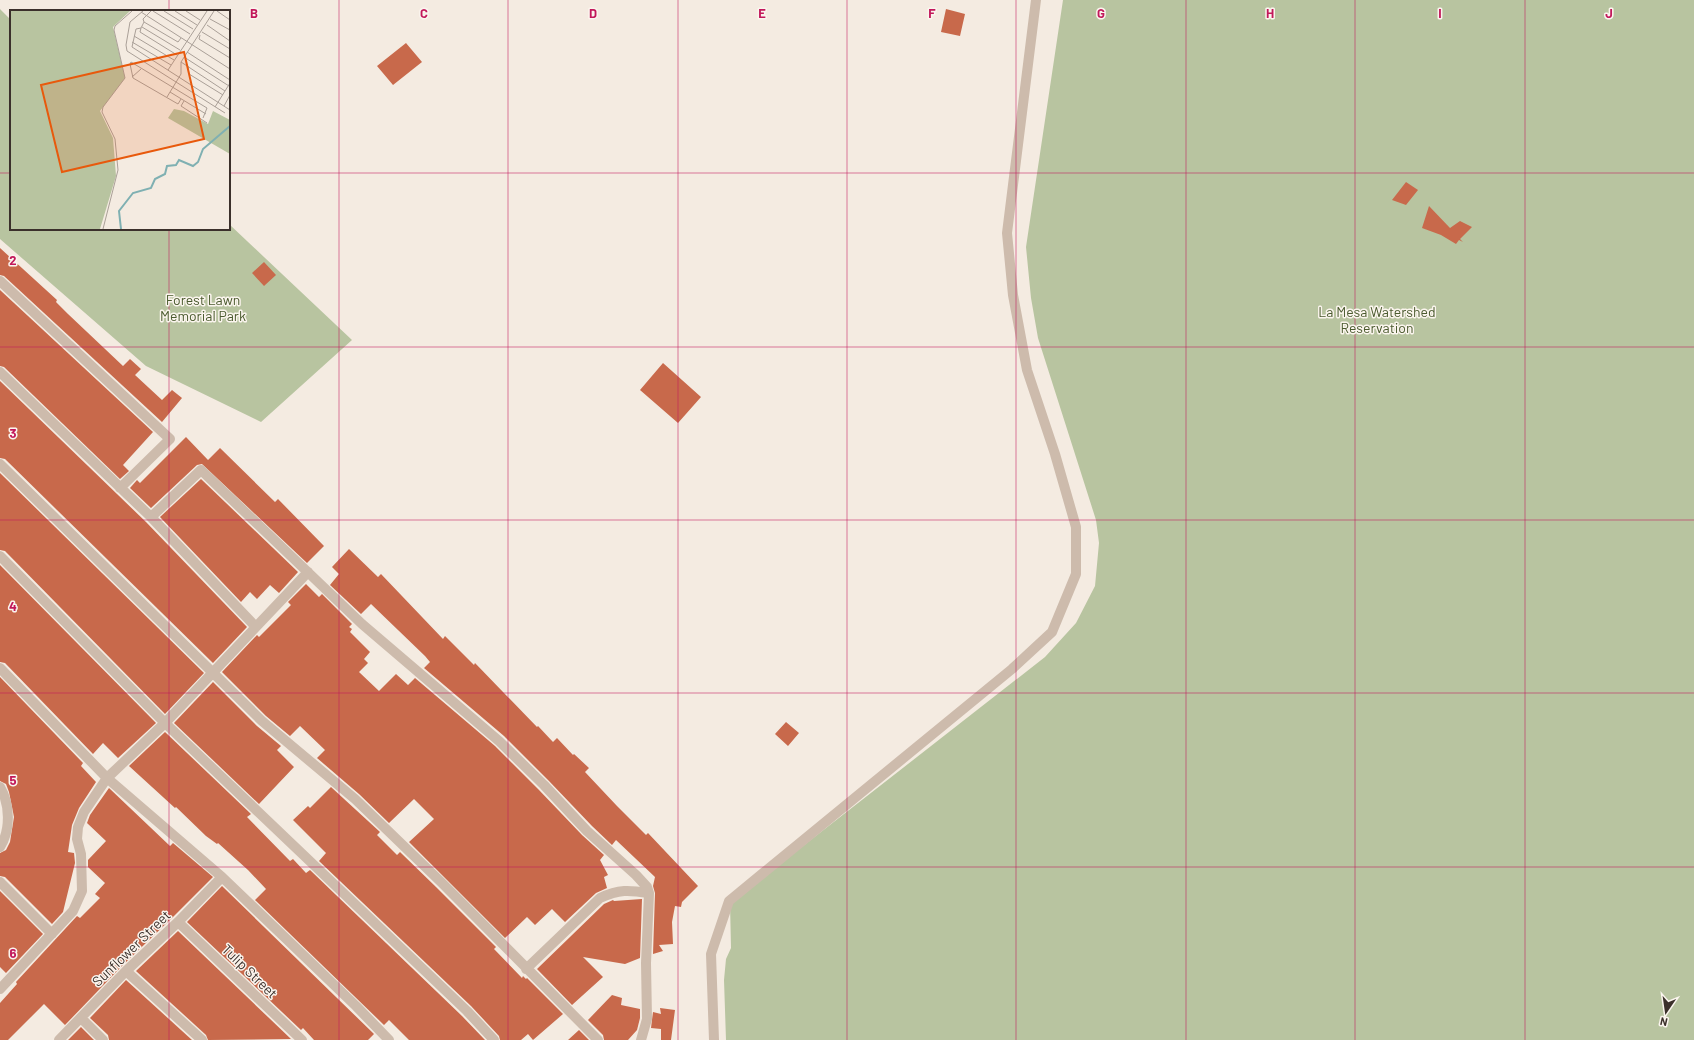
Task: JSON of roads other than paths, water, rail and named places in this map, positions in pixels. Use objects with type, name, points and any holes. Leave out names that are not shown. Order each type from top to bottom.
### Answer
[{"type":"street","points":[[714,1040],[711,954],[729,901],[1012,669],[1052,632],[1076,574],[1076,527],[1055,454],[1027,370],[1013,295],[1007,233],[1036,0]]},
{"type":"street","points":[[0,281],[170,439],[120,488]]},
{"type":"street","points":[[0,372],[151,517],[256,627]]},
{"type":"street","points":[[0,464],[262,721],[355,799],[441,882],[598,1040]]},
{"type":"street","points":[[151,517],[201,470],[295,562],[308,572],[362,624],[499,741],[544,785],[587,831],[636,875],[647,887],[649,893],[646,963],[648,1019],[641,1040]]},
{"type":"street","points":[[0,556],[165,723],[462,1006],[494,1040]]},
{"type":"street","points":[[2,982],[52,934],[73,911],[82,891],[81,854],[77,839],[78,828],[84,812],[107,778],[165,723],[308,572]]},
{"type":"street","points":[[0,668],[107,778],[222,877],[356,1006],[389,1040]]},
{"type":"street","points":[[0,787],[8,806],[5,839],[0,847]]},
{"type":"street","name":"Sunflower Street","points":[[59,1040],[126,971],[178,922],[222,877]]},
{"type":"street","points":[[0,882],[52,934]]},
{"type":"street","points":[[526,969],[600,898],[614,891],[625,890],[649,893]]},
{"type":"street","name":"Tulip Street","points":[[178,922],[302,1040]]},
{"type":"street","points":[[126,971],[202,1040]]},
{"type":"street","points":[[81,1018],[103,1040]]},
{"type":"park label","name":"Forest Lawn Memorial Park","points":[[203,308]]},
{"type":"park label","name":"La Mesa Watershed Reservation","points":[[1377,320]]}]
